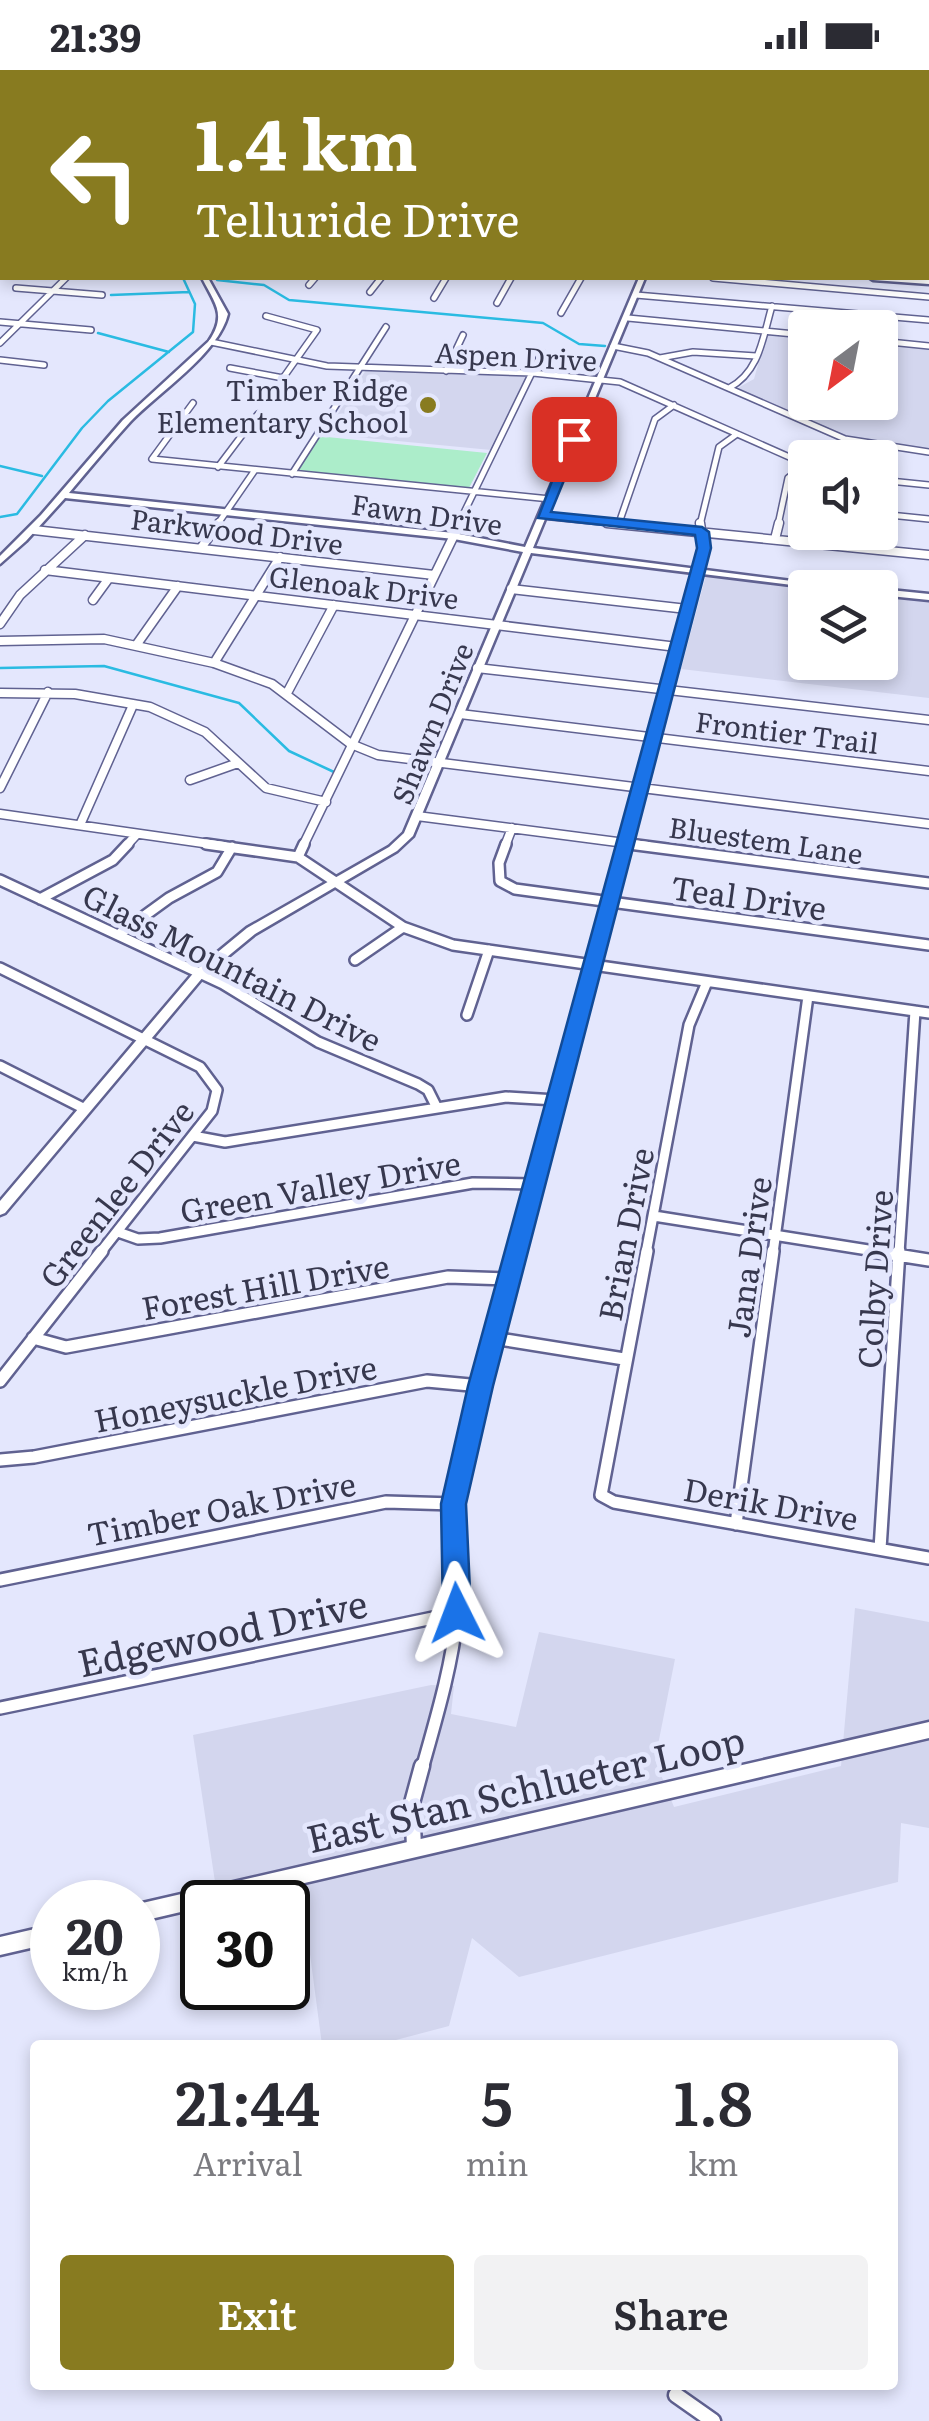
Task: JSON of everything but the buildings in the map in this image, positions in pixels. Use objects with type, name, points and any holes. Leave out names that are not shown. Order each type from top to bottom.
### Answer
[{"type":"street","points":[[0,343],[64,280]]},
{"type":"street","points":[[0,561],[34,530],[135,411],[222,328],[224,314],[206,280]]},
{"type":"street","points":[[309,285],[313,280]]},
{"type":"street","points":[[370,292],[379,280]]},
{"type":"street","points":[[434,298],[445,280]]},
{"type":"street","points":[[497,303],[510,280]]},
{"type":"street","points":[[560,313],[580,280]]},
{"type":"street","name":"Shawn Drive","points":[[0,1210],[200,972],[251,931],[393,849],[409,834],[641,280]]},
{"type":"street","points":[[735,280],[929,297]]},
{"type":"street","points":[[16,288],[102,296]]},
{"type":"street","points":[[820,310],[825,288]]},
{"type":"street","points":[[636,294],[810,310]]},
{"type":"street","points":[[729,388],[746,380],[772,306]]},
{"type":"street","points":[[230,368],[283,378],[318,330],[266,316]]},
{"type":"street","points":[[898,317],[929,320]]},
{"type":"street","points":[[628,318],[788,333]]},
{"type":"street","points":[[0,322],[91,330]]},
{"type":"street","points":[[292,474],[386,327]]},
{"type":"street","points":[[446,370],[463,335]]},
{"type":"street","name":"Aspen Drive","points":[[211,342],[295,360],[361,368],[532,373],[628,384],[788,457]]},
{"type":"street","points":[[898,343],[929,346]]},
{"type":"street","points":[[613,346],[659,358],[845,439],[929,452]]},
{"type":"street","points":[[298,857],[542,352]]},
{"type":"street","points":[[659,358],[693,352],[756,356]]},
{"type":"street","points":[[0,360],[44,365]]},
{"type":"street","points":[[193,404],[152,460],[550,498]]},
{"type":"street","points":[[619,524],[655,418],[674,405]]},
{"type":"street","points":[[218,467],[258,414]]},
{"type":"street","points":[[414,1847],[412,1803],[440,1704],[457,1613],[454,1504],[480,1386],[698,572],[704,548],[699,519],[719,447],[736,434]]},
{"type":"street","points":[[201,548],[255,470]]},
{"type":"street","points":[[775,539],[788,478]]},
{"type":"street","points":[[898,482],[929,485]]},
{"type":"street","name":"Fawn Drive","points":[[64,494],[454,536],[527,550],[788,582]]},
{"type":"street","points":[[542,516],[788,540]]},
{"type":"street","points":[[898,516],[929,519]]},
{"type":"street","name":"Parkwood Drive","points":[[34,530],[434,575]]},
{"type":"street","points":[[0,624],[20,595],[84,535]]},
{"type":"street","points":[[875,550],[929,555]]},
{"type":"street","points":[[214,664],[280,557]]},
{"type":"street","name":"Glenoak Drive","points":[[45,570],[676,647]]},
{"type":"street","points":[[93,600],[109,578]]},
{"type":"street","points":[[137,644],[178,586]]},
{"type":"street","points":[[511,588],[687,609]]},
{"type":"street","points":[[898,594],[929,597]]},
{"type":"street","points":[[287,693],[334,605]]},
{"type":"street","points":[[0,641],[104,639],[214,664],[259,678],[287,693],[350,744],[378,754],[929,824]]},
{"type":"street","points":[[477,668],[929,720]]},
{"type":"street","points":[[0,788],[48,692]]},
{"type":"street","points":[[0,694],[88,694],[133,705],[196,726],[269,789],[326,802]]},
{"type":"street","points":[[80,825],[133,705]]},
{"type":"street","name":"Frontier Trail","points":[[460,714],[929,771]]},
{"type":"street","points":[[190,780],[238,764]]},
{"type":"street","points":[[0,814],[298,857],[403,927],[438,941],[929,1013]]},
{"type":"street","name":"Bluestem Lane","points":[[418,816],[929,883]]},
{"type":"street","name":"Teal Drive","points":[[512,828],[499,863],[500,881],[515,889],[929,945]]},
{"type":"street","points":[[40,898],[114,860],[137,834]]},
{"type":"street","points":[[118,935],[169,898],[217,872],[232,847]]},
{"type":"street","name":"Glass Mountain Drive","points":[[0,880],[200,972],[302,1034],[418,1084],[428,1090],[436,1106]]},
{"type":"street","points":[[355,960],[403,927]]},
{"type":"street","points":[[467,1015],[489,950]]},
{"type":"street","name":"Greenlee Drive","points":[[0,968],[200,1067],[217,1090],[212,1111],[0,1381]]},
{"type":"street","name":"Brian Drive","points":[[604,1498],[601,1495],[624,1359],[689,1024],[707,982]]},
{"type":"street","name":"Jana Drive","points":[[736,1524],[808,996]]},
{"type":"street","name":"Colby Drive","points":[[880,1549],[915,1011]]},
{"type":"street","points":[[0,1066],[85,1109]]},
{"type":"street","points":[[193,1136],[225,1142],[506,1097],[556,1100]]},
{"type":"street","name":"Green Valley Drive","points":[[118,1232],[138,1239],[160,1238],[473,1184],[533,1184]]},
{"type":"street","points":[[654,1216],[929,1260]]},
{"type":"street","name":"Forest Hill Drive","points":[[33,1338],[66,1347],[448,1277],[508,1278]]},
{"type":"street","points":[[493,1338],[624,1359]]},
{"type":"street","name":"Honeysuckle Drive","points":[[0,1460],[427,1382],[480,1386]]},
{"type":"street","name":"Derik Drive","points":[[604,1498],[929,1558]]},
{"type":"street","name":"Timber Oak Drive","points":[[0,1580],[386,1502],[454,1504]]},
{"type":"street","name":"Edgewood Drive","points":[[0,1708],[457,1613]]},
{"type":"street","name":"East Stan Schlueter Loop","points":[[160,1909],[929,1730]]},
{"type":"street","points":[[0,1946],[30,1939]]},
{"type":"street","points":[[676,2395],[714,2421]]},
{"type":"shaded area","points":[[767,333],[788,335],[788,411],[736,389],[754,379]]},
{"type":"shaded area","points":[[898,344],[929,347],[929,450],[898,445],[898,440],[850,438],[808,420],[898,420]]},
{"type":"shaded area","name":"Timber Ridge Elementary School","points":[[366,370],[528,377],[491,450],[325,434]]},
{"type":"shaded area","points":[[706,575],[788,583],[788,680],[898,680],[898,595],[929,599],[929,698],[681,669]]},
{"type":"shaded area","points":[[855,1608],[929,1622],[929,1828],[901,1823],[898,1882],[519,1977],[472,1938],[449,2026],[396,2040],[321,2040],[310,1954],[310,1880],[215,1880],[193,1735],[431,1685],[454,1686],[451,1714],[516,1727],[539,1632],[675,1659],[655,1760],[674,1807],[841,1766]]},
{"type":"green space","points":[[317,436],[487,453],[469,488],[294,471]]},
{"type":"waterway","points":[[169,352],[193,332],[195,304],[184,280]]},
{"type":"waterway","points":[[217,280],[264,285],[289,300],[543,323],[579,344],[605,346]]},
{"type":"waterway","points":[[111,295],[189,292]]},
{"type":"waterway","points":[[98,333],[169,352]]},
{"type":"waterway","points":[[0,517],[17,514],[82,428],[108,401],[169,352]]},
{"type":"waterway","points":[[0,466],[42,476]]},
{"type":"waterway","points":[[0,668],[104,666],[239,703],[289,751],[334,772]]},
{"type":"place","name":"Timber Ridge Elementary School","points":[[428,405]]},
{"type":"route","points":[[457,1613],[454,1504],[480,1386],[704,548],[702,532],[542,516],[574,439]]}]
